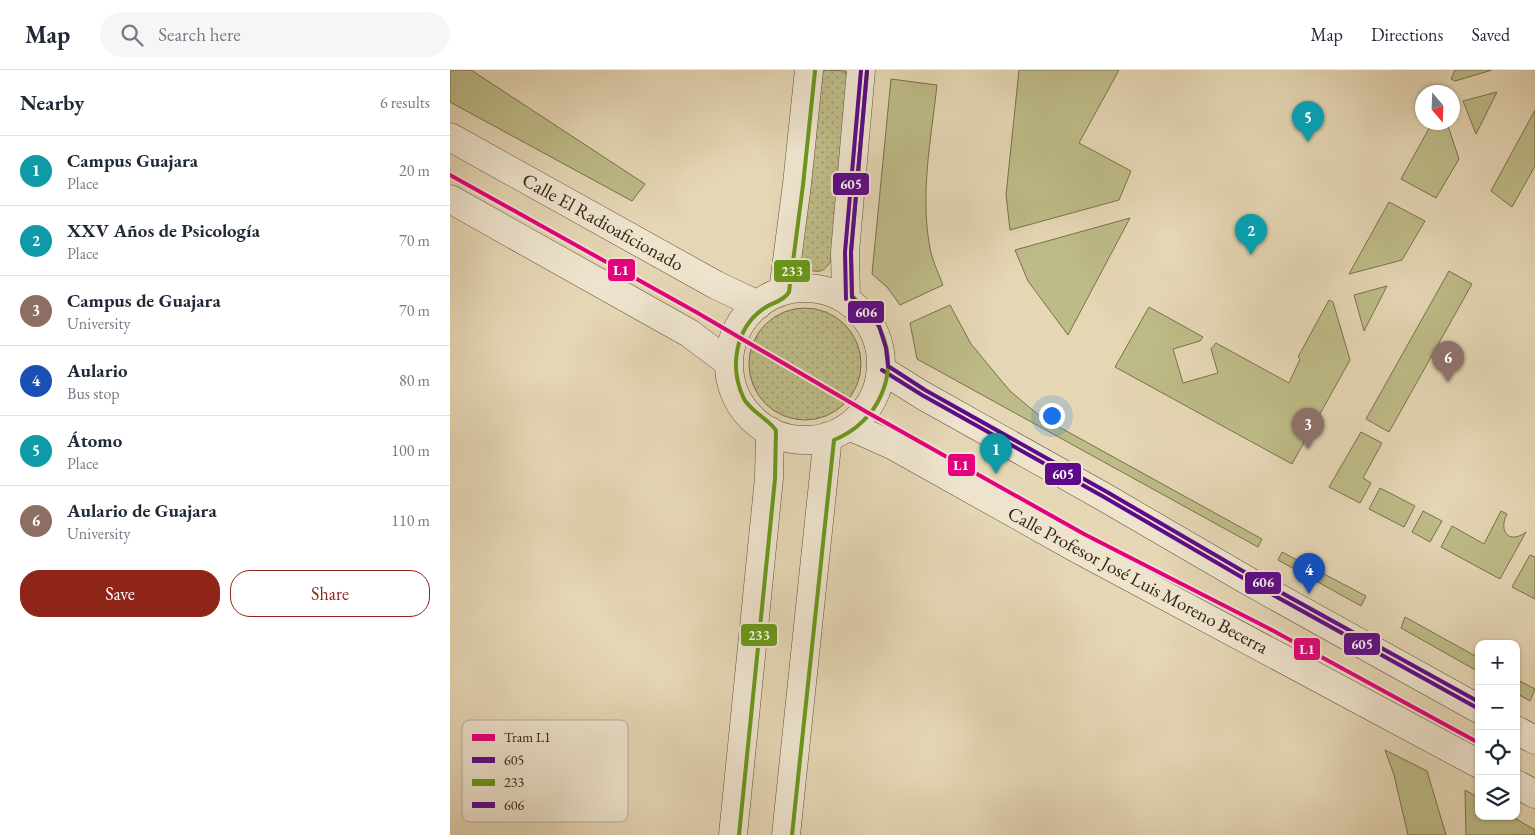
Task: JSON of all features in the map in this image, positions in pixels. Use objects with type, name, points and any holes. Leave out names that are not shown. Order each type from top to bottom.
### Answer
[{"type":"street","points":[[783,291],[797,184],[808,70]]},
{"type":"street","points":[[846,299],[844,252],[861,70]]},
{"type":"street","name":"Calle El Radioaficionado","points":[[450,137],[716,285],[758,304]]},
{"type":"street","points":[[450,199],[689,333],[729,363]]},
{"type":"street","points":[[816,288],[846,299],[873,329],[880,349],[882,370],[877,390],[865,411],[839,431],[798,440],[770,431],[752,420],[739,403],[731,384],[729,363],[734,335],[741,322],[758,304],[783,291],[816,288]]},
{"type":"street","points":[[882,370],[922,395],[1104,497],[1250,582],[1475,707]]},
{"type":"street","points":[[733,835],[769,478],[770,431]]},
{"type":"street","points":[[786,835],[839,431]]},
{"type":"street","name":"Calle Profesor José Luis Moreno Becerra","points":[[839,431],[894,446],[1076,548],[1475,762]]},
{"type":"street","points":[[1520,732],[1535,740]]},
{"type":"street","points":[[1520,786],[1535,794]]},
{"type":"shaded area","points":[[450,70],[471,70],[645,184],[632,201],[450,102]]},
{"type":"shaded area","points":[[825,70],[845,71],[848,82],[831,260],[823,270],[812,271],[804,267],[801,261],[818,79]]},
{"type":"shaded area","points":[[1019,70],[1119,70],[1079,143],[1131,171],[1119,200],[1010,230],[1006,195]]},
{"type":"shaded area","points":[[1455,70],[1492,70],[1455,81],[1451,79]]},
{"type":"shaded area","points":[[891,79],[937,85],[927,169],[926,211],[931,253],[943,285],[900,305],[887,287],[872,274]]},
{"type":"shaded area","points":[[1497,92],[1476,134],[1463,101]]},
{"type":"shaded area","points":[[1535,110],[1535,166],[1512,207],[1491,191]]},
{"type":"shaded area","points":[[1428,130],[1449,130],[1459,159],[1436,198],[1401,179]]},
{"type":"shaded area","points":[[1389,202],[1425,221],[1402,260],[1349,274]]},
{"type":"shaded area","points":[[1130,218],[1068,335],[1028,281],[1015,250]]},
{"type":"shaded area","points":[[1449,271],[1472,284],[1389,432],[1366,419]]},
{"type":"shaded area","points":[[1387,286],[1364,331],[1354,295]]},
{"type":"shaded area","points":[[1329,300],[1333,302],[1350,360],[1292,464],[1115,367],[1149,307],[1203,337],[1200,341],[1173,349],[1183,383],[1218,373],[1211,349],[1216,343],[1289,383],[1300,359],[1298,357]]},
{"type":"shaded area","points":[[950,305],[971,344],[1010,391],[1041,417],[1262,539],[1258,547],[917,359],[910,323]]},
{"type":"shaded area","points":[[805,308],[826,312],[845,324],[857,343],[861,364],[857,385],[845,404],[826,416],[805,420],[784,416],[765,404],[753,385],[749,364],[753,343],[765,324],[784,312]]},
{"type":"shaded area","points":[[1361,432],[1382,443],[1363,478],[1371,483],[1360,503],[1329,487]]},
{"type":"shaded area","points":[[1380,488],[1415,506],[1404,527],[1369,509]]},
{"type":"shaded area","points":[[1423,511],[1442,521],[1430,542],[1412,532]]},
{"type":"shaded area","points":[[1501,511],[1507,514],[1504,526],[1507,534],[1515,537],[1526,532],[1500,579],[1441,547],[1452,526],[1484,544]]},
{"type":"shaded area","points":[[1282,552],[1366,596],[1361,606],[1278,560]]},
{"type":"shaded area","points":[[1530,555],[1535,557],[1535,599],[1512,587]]},
{"type":"shaded area","points":[[1405,617],[1475,656],[1475,670],[1401,628]]},
{"type":"shaded area","points":[[1520,681],[1535,689],[1530,701],[1520,695]]},
{"type":"shaded area","points":[[1385,750],[1427,771],[1446,835],[1408,835],[1394,775]]},
{"type":"shaded area","points":[[1465,790],[1475,796],[1475,820],[1518,820],[1535,830],[1535,835],[1466,835]]},
{"type":"tram line","name":"L1","points":[[450,175],[696,312],[865,411],[1084,534],[1268,628],[1475,741]]},
{"type":"transit line","name":"605","points":[[846,299],[845,252],[861,70]]},
{"type":"transit line","name":"233","points":[[739,835],[775,479],[776,431],[744,399],[737,375],[737,350],[746,327],[754,317],[763,309],[781,300],[789,292],[815,71]]},
{"type":"transit line","name":"233","points":[[792,835],[834,440],[849,432],[863,421],[873,409],[881,395],[888,363],[886,346],[880,329],[871,315],[852,296],[851,252],[867,71]]},
{"type":"transit line","name":"606","points":[[867,71],[851,252],[852,297],[879,326],[886,348],[888,366],[925,390],[1107,492],[1253,577],[1475,700]]},
{"type":"transit line","name":"605","points":[[882,370],[922,395],[1104,497],[1250,582],[1475,707]]},
{"type":"place","name":"Átomo","points":[[1308,142]]},
{"type":"place","name":"XXV Años de Psicología","points":[[1251,255]]},
{"type":"place","name":"Aulario de Guajara","points":[[1448,382]]},
{"type":"place","name":"Campus de Guajara","points":[[1308,449]]},
{"type":"place","name":"Campus Guajara","points":[[996,474]]},
{"type":"place","name":"Aulario","points":[[1309,594]]}]
